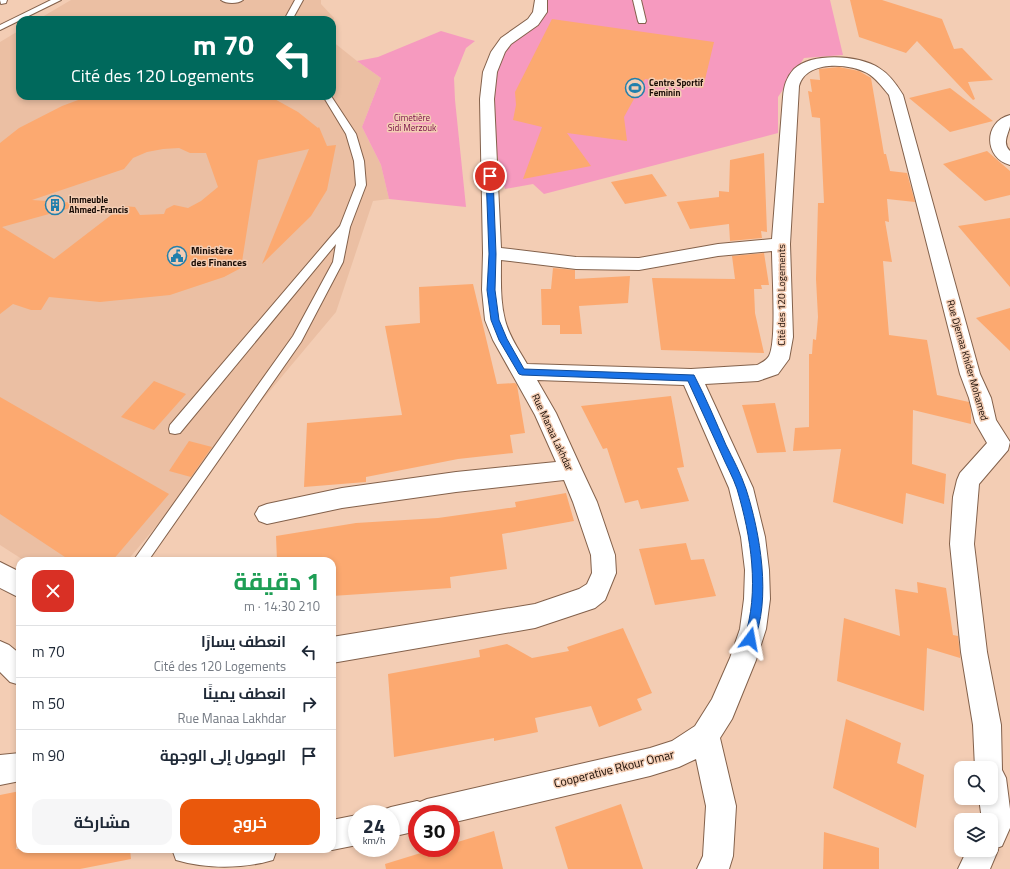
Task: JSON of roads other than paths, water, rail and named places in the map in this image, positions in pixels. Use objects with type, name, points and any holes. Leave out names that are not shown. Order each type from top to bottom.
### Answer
[{"type":"street","name":"Rue Manaa Lakhdar","points":[[336,649],[536,616],[586,599],[596,592],[604,573],[603,555],[585,502],[545,413],[503,340],[495,320],[491,290],[492,254],[487,99],[490,72],[498,52],[506,41],[533,22],[540,12],[541,0]]},
{"type":"street","name":"Cité des 120 Logements","points":[[522,372],[691,377],[758,373],[771,368],[779,359],[783,337],[781,244],[790,97],[794,79],[808,65],[826,61],[837,61],[864,66],[873,70]]},
{"type":"street","name":"Rue Djemaa Khider Mohamed","points":[[873,70],[886,82],[896,95],[970,374],[980,398],[986,422],[1005,441],[968,480],[965,497],[962,544],[974,652],[988,725],[989,761]]},
{"type":"street","points":[[1010,120],[1006,121],[999,132],[998,139],[999,149],[1010,160]]},
{"type":"street","points":[[492,254],[576,263],[639,264],[718,250],[781,244]]},
{"type":"street","name":"Cooperative Rkour Omar","points":[[460,806],[650,762],[679,753],[705,736],[722,710],[753,629],[757,599],[757,570],[753,537],[741,488],[691,377]]},
{"type":"street","points":[[267,514],[342,498],[456,482],[571,470]]},
{"type":"street","points":[[0,574],[16,584]]},
{"type":"street","points":[[0,654],[16,668]]},
{"type":"street","points":[[705,736],[721,806],[718,856],[713,869]]},
{"type":"street","points":[[0,770],[16,768]]},
{"type":"street","points":[[995,805],[999,828]]},
{"type":"street","points":[[336,835],[348,832]]},
{"type":"street","points":[[974,869],[980,857]]},
{"type":"lane","points":[[24,16],[57,0]]},
{"type":"lane","points":[[225,0],[240,0]]},
{"type":"lane","points":[[290,16],[299,0]]},
{"type":"lane","points":[[637,0],[642,21]]},
{"type":"lane","points":[[0,28],[16,20]]},
{"type":"lane","points":[[143,557],[297,339],[338,262],[345,227],[361,185],[359,161],[350,134],[329,100]]},
{"type":"lane","points":[[175,429],[345,227]]},
{"type":"place","name":"Centre Sportif Feminin","points":[[635,88]]},
{"type":"place","name":"Immeuble Ahmed-Francis","points":[[55,205]]},
{"type":"place","name":"Ministère des Finances","points":[[177,256]]},
{"type":"park label","name":"Cimetière Sidi Merzouk","points":[[412,124]]}]
